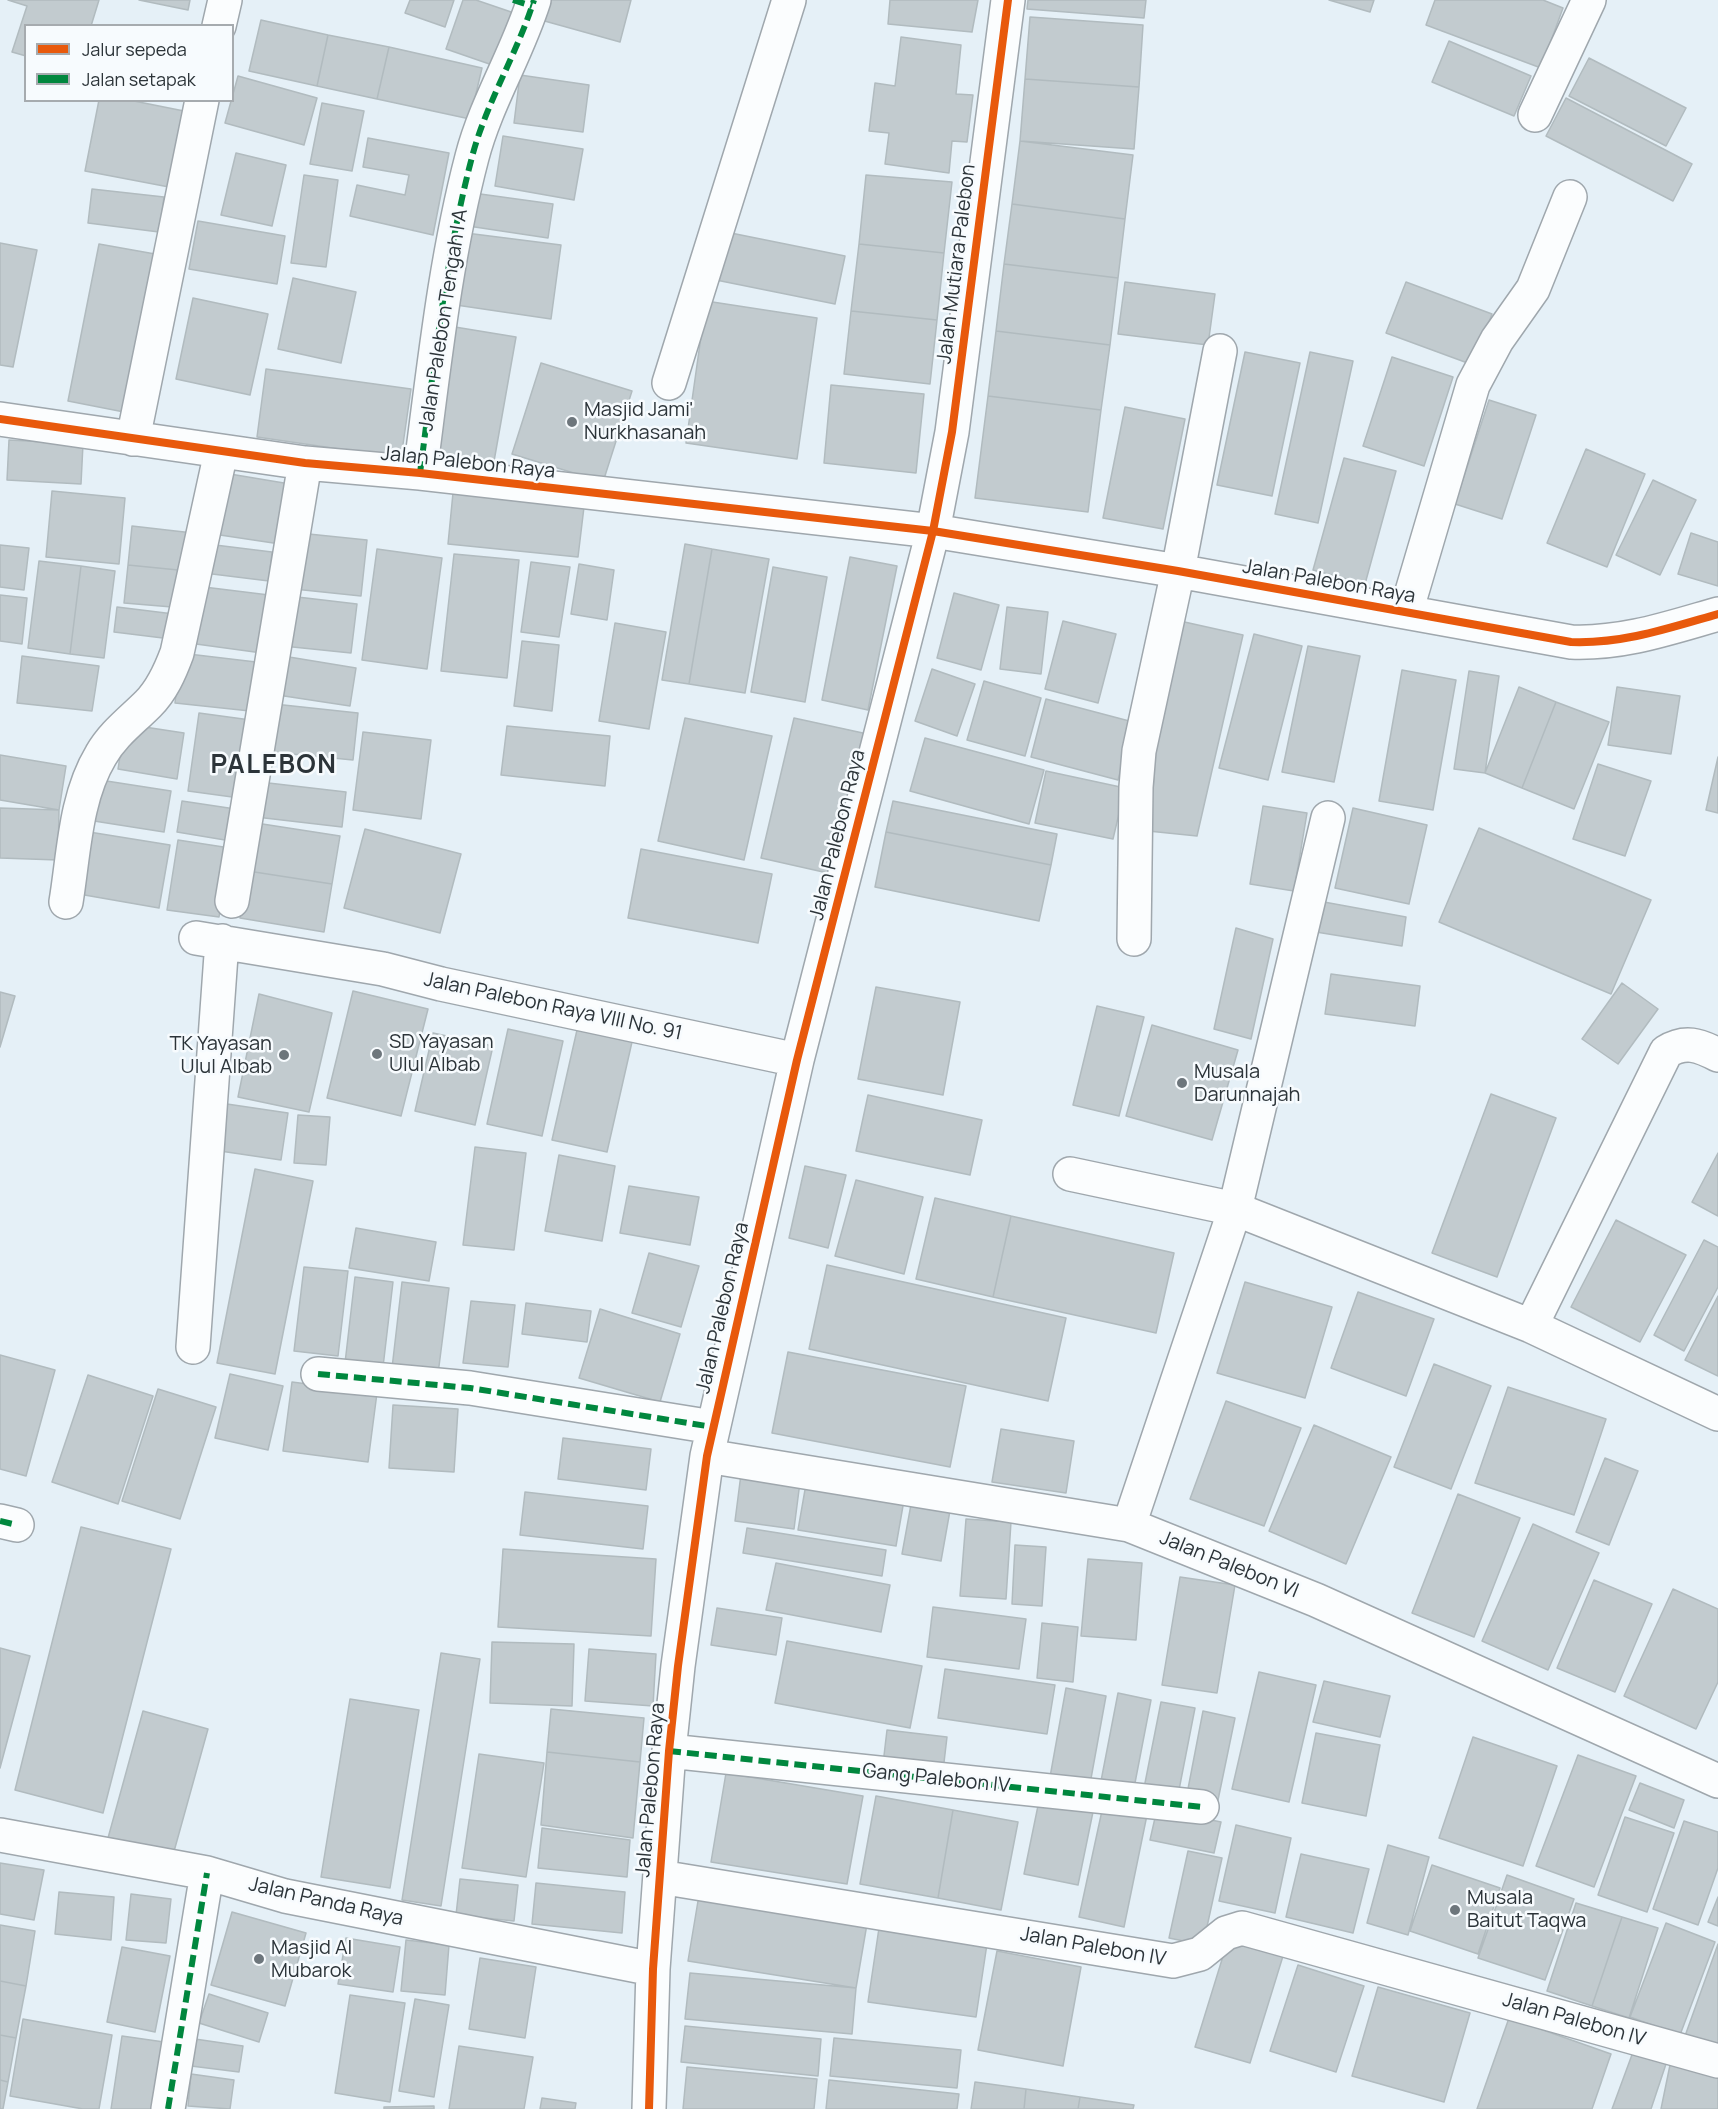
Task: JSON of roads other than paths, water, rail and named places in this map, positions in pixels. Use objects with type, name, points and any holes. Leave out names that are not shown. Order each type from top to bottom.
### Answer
[{"type":"street","points":[[219,24],[225,0]]},
{"type":"street","points":[[669,383],[789,0]]},
{"type":"street","name":"Jalan Mutiara Palebon","points":[[933,531],[952,432],[1008,0]]},
{"type":"street","points":[[1535,115],[1589,0]]},
{"type":"street","name":"Jalan Palebon Tengah I A","points":[[420,473],[447,272],[472,156],[526,2]]},
{"type":"street","points":[[132,439],[202,102]]},
{"type":"street","points":[[1406,612],[1473,385],[1497,340],[1533,290],[1570,197]]},
{"type":"street","points":[[1134,939],[1136,787],[1139,751],[1178,571],[1220,351]]},
{"type":"street","name":"Jalan Palebon Raya","points":[[0,420],[306,463],[420,473],[933,531],[1178,571],[1571,642],[1590,643],[1637,637],[1718,614]]},
{"type":"street","points":[[66,902],[83,792],[101,754],[124,725],[149,703],[167,679],[177,653],[220,452]]},
{"type":"street","points":[[232,901],[306,463]]},
{"type":"street","name":"Jalan Palebon Raya","points":[[649,2109],[653,1969],[669,1751],[710,1441],[797,1060],[933,531]]},
{"type":"street","points":[[1129,1525],[1235,1209],[1328,818]]},
{"type":"street","name":"Jalan Palebon Raya VIII No. 91","points":[[193,1347],[209,939],[382,969],[441,984],[797,1060]]},
{"type":"street","points":[[1531,1326],[1666,1052],[1673,1047],[1692,1044],[1718,1054]]},
{"type":"street","points":[[1070,1174],[1235,1209],[1531,1326],[1718,1414]]},
{"type":"street","name":"Jalan Palebon VI","points":[[318,1374],[470,1388],[710,1441],[1129,1525],[1316,1600],[1718,1781]]},
{"type":"street","name":"Gang Palebon IV","points":[[669,1751],[1202,1807]]},
{"type":"street","name":"Jalan Panda Raya","points":[[0,1835],[207,1873],[285,1896],[653,1969]]},
{"type":"street","points":[[168,2109],[207,1873]]},
{"type":"street","name":"Jalan Palebon IV","points":[[660,1877],[1173,1961],[1200,1954],[1226,1933],[1242,1929],[1718,2061]]},
{"type":"place","name":"Masjid Jami' Nurkhasanah","points":[[572,422]]},
{"type":"place","name":"SD Yayasan Ulul Albab","points":[[377,1054]]},
{"type":"place","name":"TK Yayasan Ulul Albab","points":[[284,1055]]},
{"type":"place","name":"Musala Darunnajah","points":[[1182,1083]]},
{"type":"place","name":"Musala Baitut Taqwa","points":[[1455,1910]]},
{"type":"place","name":"Masjid Al Mubarok","points":[[259,1959]]},
{"type":"district","name":"PALEBON","points":[[274,766]]}]
